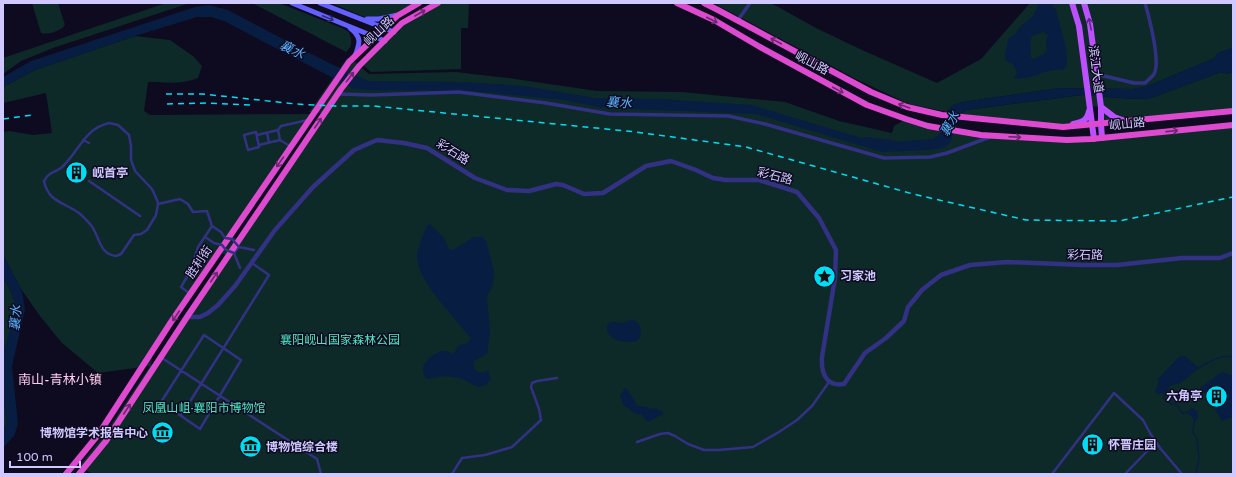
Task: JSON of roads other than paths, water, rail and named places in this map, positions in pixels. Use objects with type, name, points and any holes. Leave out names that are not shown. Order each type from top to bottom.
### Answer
[{"type":"highway","name":"岘山路","points":[[349,62],[399,14],[419,3]]},
{"type":"highway","name":"岘山路","points":[[359,66],[402,24],[438,3]]},
{"type":"highway","name":"岘山路","points":[[677,3],[714,20],[760,47],[867,105],[928,126],[995,136],[1067,140],[1094,139],[1233,125]]},
{"type":"highway","name":"岘山路","points":[[704,3],[871,92],[907,107],[984,120],[1063,127],[1233,111]]},
{"type":"highway","name":"胜利街","points":[[66,474],[98,435],[191,294],[349,62]]},
{"type":"highway","name":"胜利街","points":[[79,474],[106,441],[187,317],[340,91],[359,66]]},
{"type":"main road","points":[[292,3],[384,41]]},
{"type":"main road","points":[[320,3],[394,32]]},
{"type":"main road","name":"滨江大道","points":[[1072,3],[1079,26],[1094,139]]},
{"type":"main road","name":"滨江大道","points":[[1084,3],[1090,24],[1101,107],[1100,124],[1102,138]]},
{"type":"main road","points":[[362,19],[379,19],[399,14]]},
{"type":"main road","points":[[346,25],[357,34],[360,42],[355,56]]},
{"type":"main road","points":[[1063,127],[1082,121],[1088,117],[1090,106]]},
{"type":"main road","points":[[1101,107],[1114,118],[1126,121]]},
{"type":"street","points":[[738,20],[750,3]]},
{"type":"street","points":[[1096,74],[1134,83],[1145,83],[1154,73],[1156,50],[1145,3]]},
{"type":"street","points":[[340,91],[372,95],[459,92],[546,103],[610,114],[728,116],[765,124],[884,158],[930,157],[947,153],[995,136]]},
{"type":"street","points":[[291,147],[280,140],[259,145],[259,147],[248,150],[244,135],[256,132],[257,135],[267,133],[278,130],[281,126],[309,120]]},
{"type":"street","points":[[109,123],[118,125],[129,136],[132,146],[130,160],[135,171],[152,189],[158,204],[156,215],[146,230],[141,234],[134,235],[121,254],[116,256],[106,253],[92,227],[80,214],[58,202],[49,194],[45,188],[44,181],[49,174],[62,168],[83,140],[93,130],[100,125],[109,123]]},
{"type":"street","points":[[278,130],[280,140]]},
{"type":"street","points":[[267,133],[269,142]]},
{"type":"street","points":[[257,135],[259,145]]},
{"type":"street","points":[[83,140],[89,143]]},
{"type":"street","name":"彩石路","points":[[187,317],[200,317],[218,305],[235,286],[275,230],[313,187],[354,150],[377,140],[404,143],[427,148],[475,178],[506,190],[529,191],[556,184],[563,185],[584,194],[603,193],[646,166],[671,161],[713,178],[726,180],[759,180],[797,192],[819,218],[836,250],[835,278],[822,357],[822,369],[829,382],[838,385],[844,384],[865,354],[886,338],[904,321],[908,307],[922,290],[941,275],[970,265],[1007,262],[1117,265],[1182,258],[1220,258],[1233,252]]},
{"type":"street","points":[[89,182],[140,216]]},
{"type":"street","points":[[158,204],[180,199],[188,204],[192,212],[207,211],[212,226],[221,232],[225,238],[232,239],[239,247],[254,250],[256,252],[251,263],[244,270],[240,268],[234,253],[226,250],[222,245],[214,243],[205,237]]},
{"type":"street","points":[[191,294],[181,287],[190,270],[198,247],[212,226]]},
{"type":"street","points":[[234,253],[239,247]]},
{"type":"street","points":[[180,416],[269,275],[251,263]]},
{"type":"street","points":[[204,335],[241,360],[200,429],[161,402],[182,370],[204,335]]},
{"type":"street","points":[[161,358],[182,370],[317,459],[321,474]]},
{"type":"street","points":[[452,474],[462,458],[485,456],[512,447],[541,420],[539,409],[531,387],[532,383],[557,378]]},
{"type":"street","points":[[637,442],[660,434],[668,433],[688,444],[704,450],[752,447],[797,420],[812,406],[829,382]]},
{"type":"street","points":[[1052,474],[1114,393],[1143,420],[1156,442],[1182,474]]},
{"type":"street","points":[[1125,474],[1156,442]]},
{"type":"water","points":[[1039,3],[1051,3],[1056,10],[1066,48],[1067,64],[1062,70],[1052,70],[1028,77],[1014,78],[1017,73],[1013,64],[1005,59],[1008,39],[1033,16]],"holes":[[[1043,32],[1047,34],[1047,50],[1044,54],[1033,59],[1030,56],[1030,41],[1032,36]]]},
{"type":"water","name":"襄水","points":[[209,5],[228,10],[327,62],[369,81],[464,82],[525,86],[595,98],[663,99],[751,105],[878,143],[933,139],[940,134],[948,110],[953,105],[963,102],[1060,88],[1133,89],[1145,87],[1215,58],[1218,53],[1233,48],[1233,72],[1227,74],[1221,72],[1151,98],[1142,99],[1082,95],[966,110],[961,114],[950,143],[943,148],[882,152],[756,114],[608,108],[565,100],[472,91],[354,89],[224,21],[211,17],[197,17],[135,36],[35,70],[3,87],[3,77],[31,61],[195,7]]},
{"type":"water","points":[[430,224],[444,238],[449,249],[453,250],[474,237],[482,237],[486,241],[494,271],[493,285],[487,296],[490,333],[487,354],[474,361],[474,368],[479,372],[485,372],[488,370],[491,379],[486,385],[478,387],[460,378],[444,376],[428,379],[425,377],[423,370],[424,366],[431,356],[443,351],[453,354],[459,345],[466,344],[471,339],[430,289],[419,267],[417,256],[418,250],[427,226]]},
{"type":"water","name":"襄水","points":[[3,255],[21,289],[25,310],[12,366],[18,424],[14,436],[3,448],[3,431],[7,424],[3,394],[3,355],[15,311],[15,303],[3,278]]},
{"type":"water","points":[[631,320],[637,322],[641,329],[640,338],[637,340],[632,342],[623,342],[614,339],[608,333],[607,325],[612,322],[622,323]]},
{"type":"water","points":[[1180,356],[1185,356],[1199,368],[1181,383],[1170,386],[1166,393],[1158,394],[1155,392],[1159,382],[1158,379]]},
{"type":"water","points":[[1223,372],[1233,376],[1233,417],[1222,421],[1210,401],[1214,399],[1216,402],[1224,397],[1218,388],[1210,394],[1212,397],[1209,399],[1200,388]]},
{"type":"water","points":[[624,388],[626,388],[637,406],[647,407],[650,409],[653,408],[663,412],[663,414],[648,422],[642,415],[635,413],[623,405],[620,395]]},
{"type":"water","points":[[1192,408],[1198,413],[1194,423],[1192,416],[1185,413]]},
{"type":"waterway","name":"襄水","points":[[865,141],[892,144]]},
{"type":"waterway","points":[[1199,368],[1219,358],[1228,356],[1233,357]]},
{"type":"waterway","points":[[1165,393],[1164,398],[1169,403],[1177,405],[1183,414],[1185,412]]},
{"type":"waterway","points":[[1194,422],[1193,432],[1197,439],[1199,459],[1196,474]]},
{"type":"railway","points":[[166,94],[203,94],[296,104],[374,106],[636,132],[746,147],[913,194],[1026,220],[1119,221],[1233,197]]},
{"type":"railway","points":[[167,104],[208,103],[251,105]]},
{"type":"railway","points":[[3,119],[33,115]]},
{"type":"place","name":"岘首亭","points":[[76,173]]},
{"type":"place","name":"习家池","points":[[825,276]]},
{"type":"place","name":"六角亭","points":[[1217,396]]},
{"type":"place","name":"博物馆学术报告中心","points":[[163,433]]},
{"type":"place","name":"怀晋庄园","points":[[1093,445]]},
{"type":"place","name":"博物馆综合楼","points":[[251,447]]},
{"type":"district","name":"南山-青林小镇","points":[[60,380]]},
{"type":"park label","name":"襄阳岘山国家森林公园","points":[[340,340]]},
{"type":"park label","name":"凤凰山岨·襄阳市博物馆","points":[[204,408]]}]
